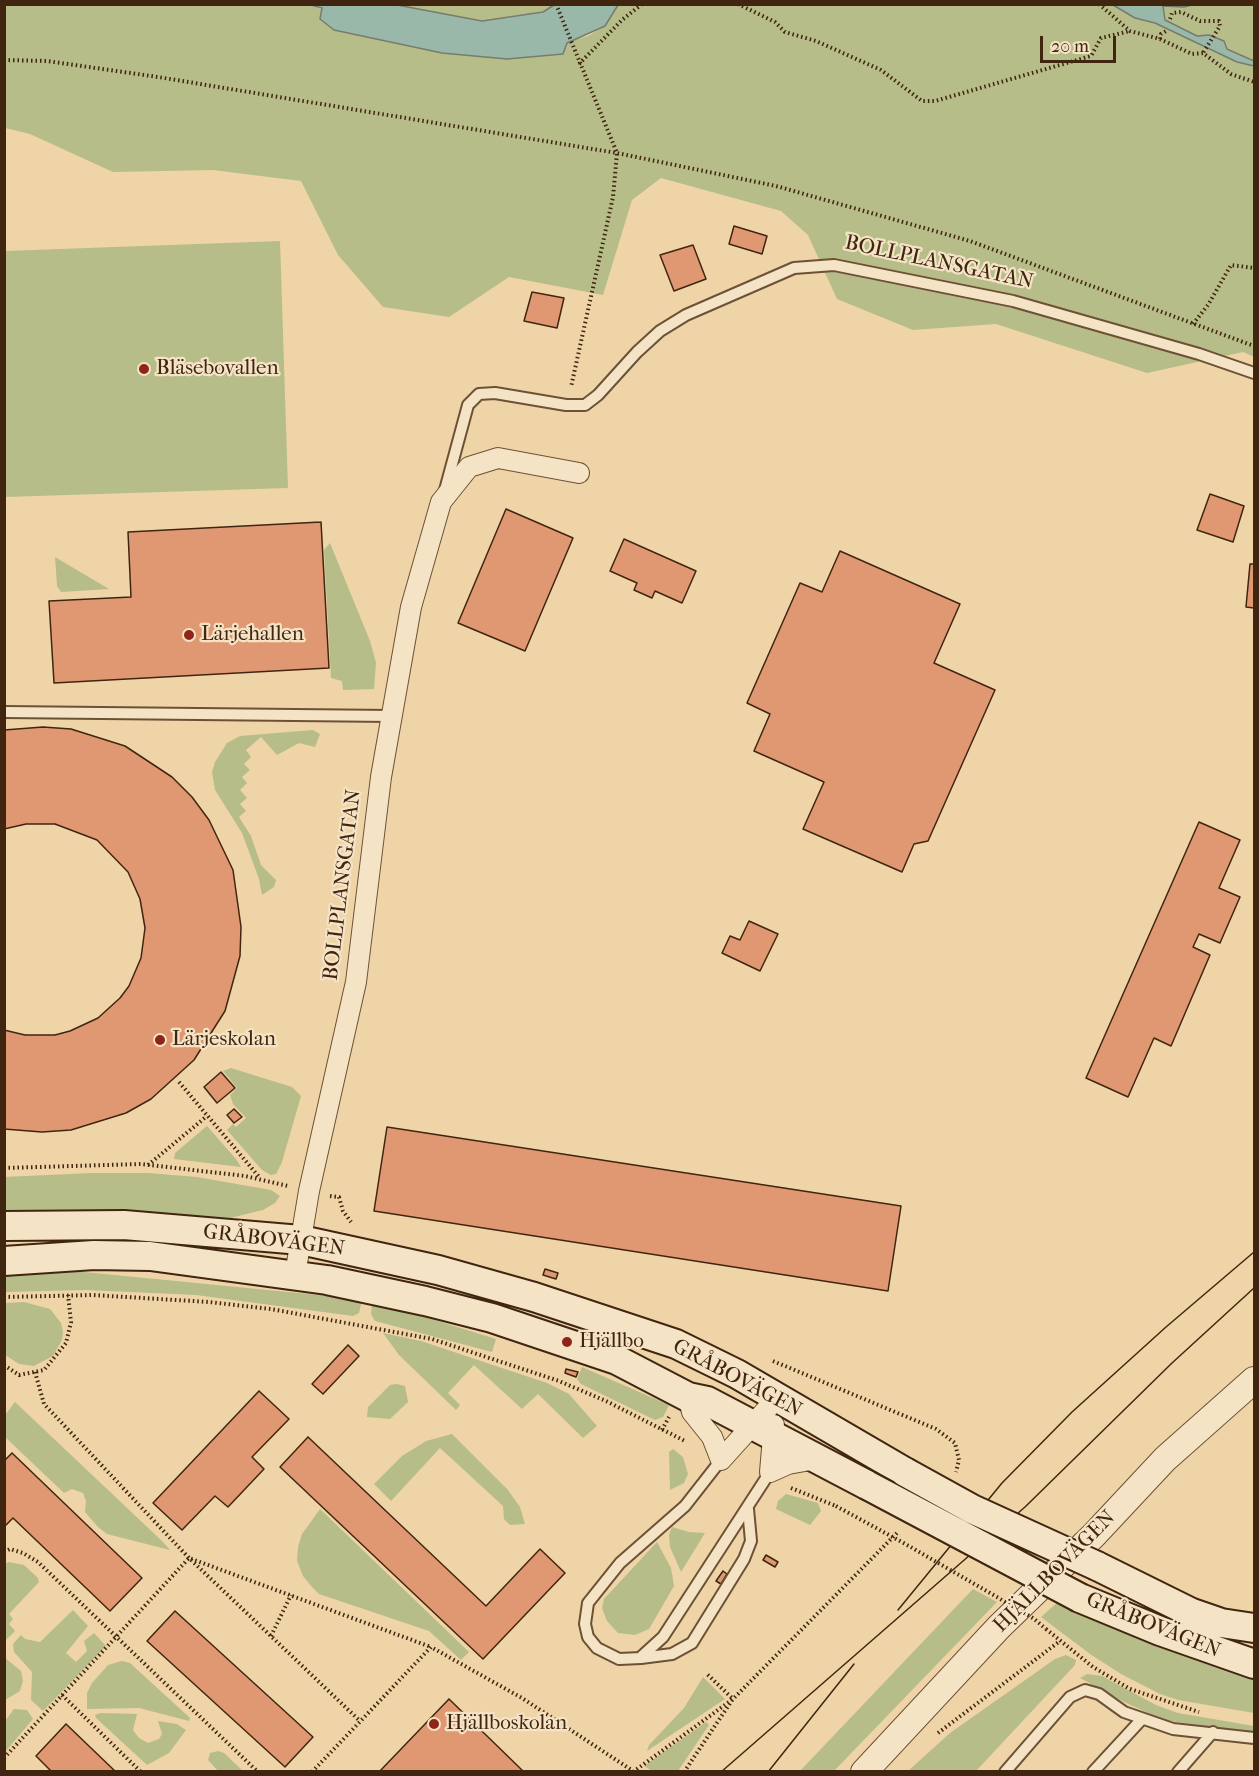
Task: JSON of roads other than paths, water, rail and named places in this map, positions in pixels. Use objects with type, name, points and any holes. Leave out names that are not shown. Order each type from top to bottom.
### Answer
[{"type":"main road","name":"GRÅBOVÄGEN","points":[[4,1226],[124,1225],[301,1240],[438,1270],[624,1326],[700,1355],[972,1509],[1097,1566],[1192,1613],[1221,1623],[1254,1628]]},
{"type":"main road","name":"GRÅBOVÄGEN","points":[[4,1262],[94,1256],[150,1256],[295,1275],[392,1294],[492,1318],[617,1360],[688,1397],[707,1401],[1080,1598],[1160,1631],[1254,1665]]},
{"type":"street","name":"BOLLPLANSGATAN","points":[[295,1275],[356,982],[381,777],[411,608],[441,502],[470,467],[498,458],[579,473]]},
{"type":"street","name":"HJÄLLBOVÄGEN","points":[[864,1772],[999,1627],[1094,1535],[1165,1459],[1254,1380]]},
{"type":"street","points":[[688,1397],[692,1412],[712,1437],[721,1460],[763,1431]]},
{"type":"street","points":[[776,1399],[763,1431],[767,1477],[788,1464],[816,1459]]},
{"type":"lane","name":"BOLLPLANSGATAN","points":[[441,502],[468,405],[479,394],[495,393],[566,405],[585,405],[598,395],[660,331],[686,315],[794,268],[834,265],[1013,301],[1199,354],[1254,373]]},
{"type":"lane","points":[[4,712],[392,716]]},
{"type":"lane","points":[[721,1460],[686,1506],[620,1563],[588,1603],[585,1624],[588,1637],[597,1648],[619,1659],[640,1658],[672,1654],[692,1642],[744,1559],[751,1541],[748,1509]]},
{"type":"lane","points":[[640,1658],[663,1637],[767,1477]]},
{"type":"lane","points":[[1005,1772],[1070,1697],[1085,1690],[1099,1694],[1124,1712],[1141,1720],[1173,1729],[1254,1738]]},
{"type":"lane","points":[[1093,1772],[1141,1720]]},
{"type":"lane","points":[[1178,1772],[1213,1732]]},
{"type":"tram line","points":[[898,1610],[1002,1483],[1072,1412],[1254,1252]]},
{"type":"tram line","points":[[721,1772],[1025,1507],[1172,1363],[1254,1288]]},
{"type":"tram line","points":[[768,1772],[854,1664]]},
{"type":"place","name":"Bläsebovallen","points":[[144,369]]},
{"type":"place","name":"Lärjehallen","points":[[189,635]]},
{"type":"place","name":"Lärjeskolan","points":[[160,1040]]},
{"type":"place","name":"Hjällbo","points":[[567,1342]]},
{"type":"place","name":"Hjällboskolan","points":[[434,1724]]}]
